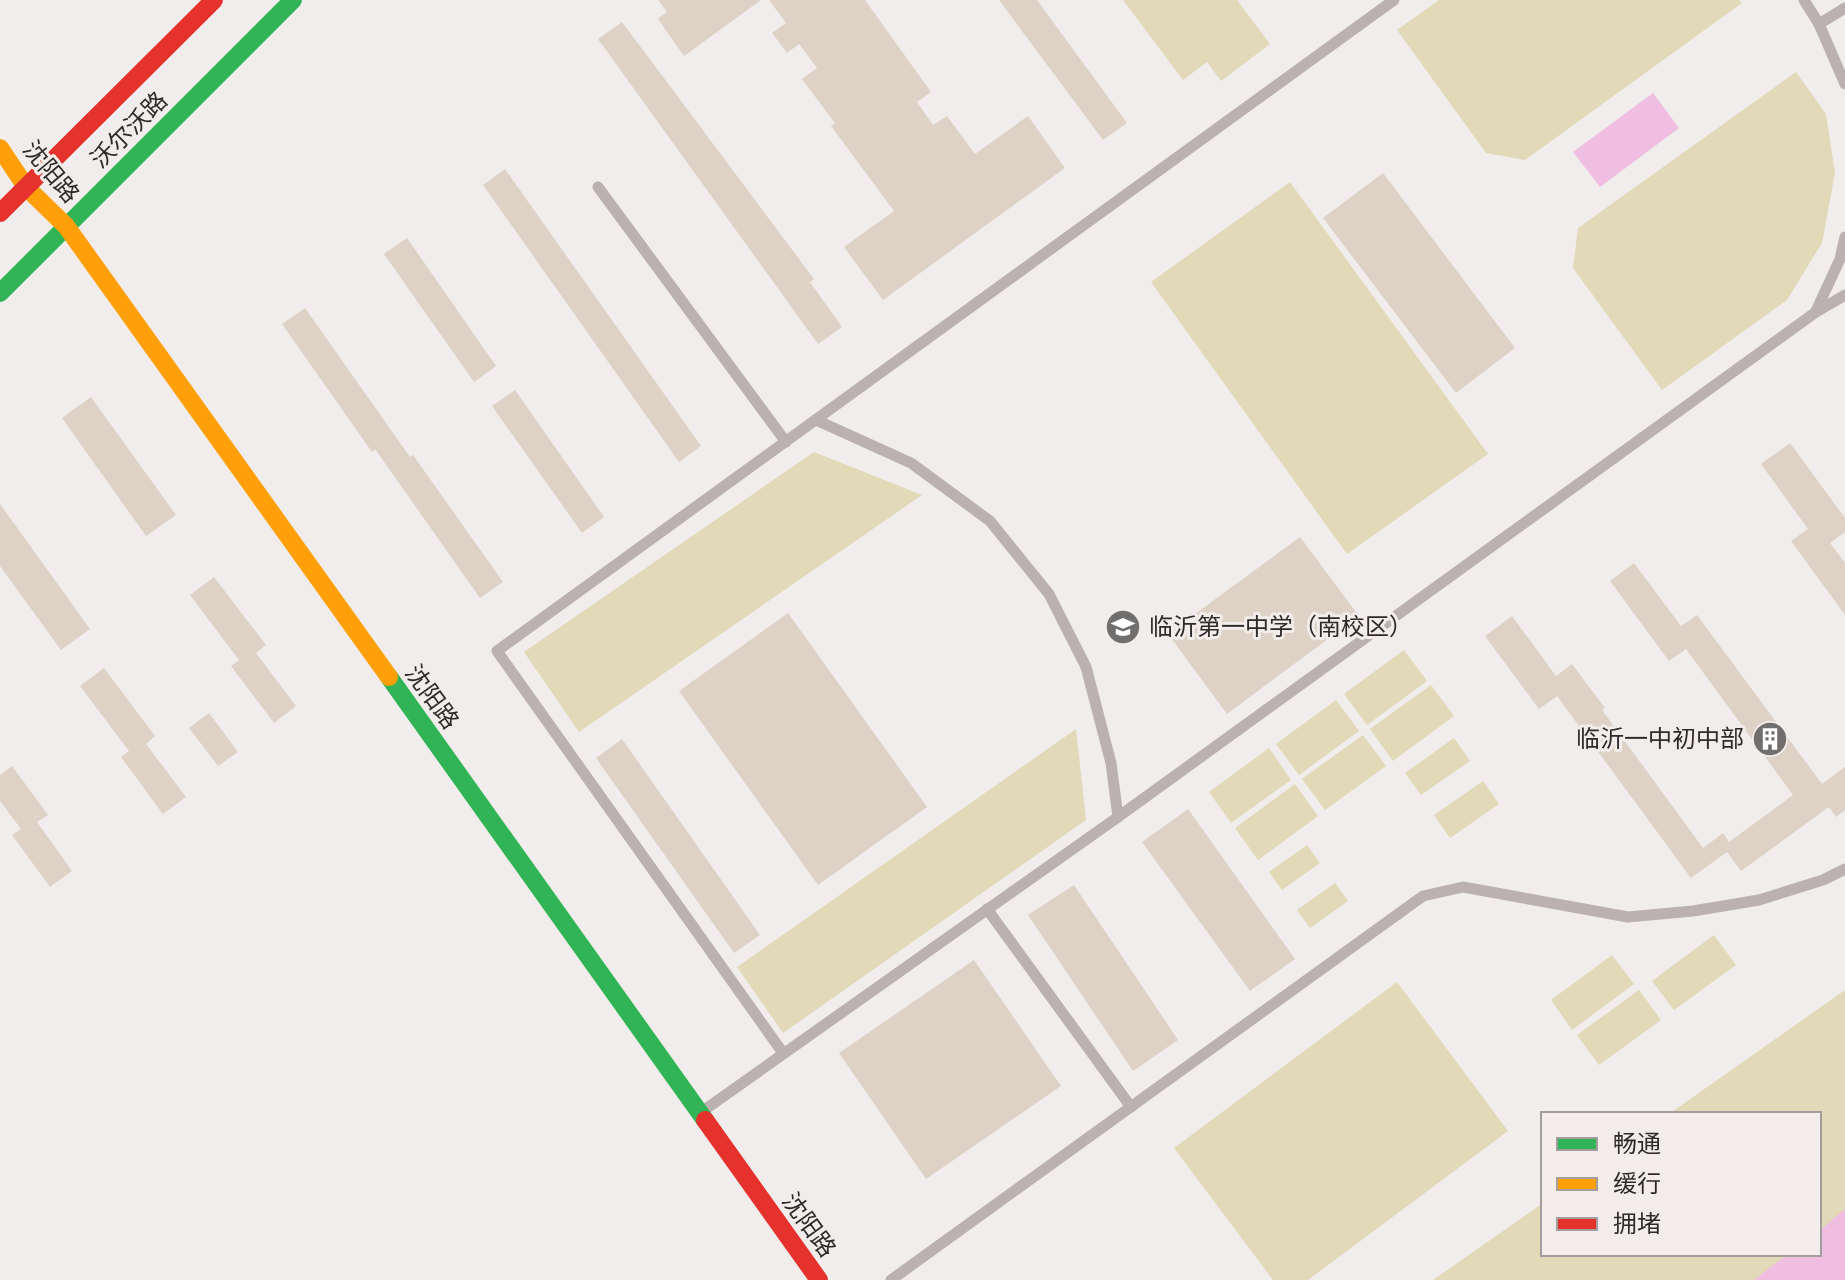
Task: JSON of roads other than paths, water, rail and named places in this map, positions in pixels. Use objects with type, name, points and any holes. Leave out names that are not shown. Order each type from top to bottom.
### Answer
[{"type":"main road","name":"沃尔沃路","points":[[0,213],[214,0]]},
{"type":"main road","name":"沃尔沃路","points":[[0,293],[293,0]]},
{"type":"main road","name":"沈阳路","points":[[0,148],[26,187],[66,226],[819,1280]]},
{"type":"lane","points":[[783,1053],[497,651],[1394,0]]},
{"type":"lane","points":[[1804,0],[1819,24],[1845,84]]},
{"type":"lane","points":[[1819,24],[1845,8]]},
{"type":"lane","points":[[598,187],[786,442]]},
{"type":"lane","points":[[1816,312],[1840,259],[1845,237]]},
{"type":"lane","points":[[699,1113],[1118,817],[1816,312],[1845,295]]},
{"type":"lane","points":[[816,420],[911,463],[990,521],[1049,594],[1086,667],[1111,763],[1118,817]]},
{"type":"lane","points":[[891,1280],[1423,896],[1463,887],[1628,917],[1693,911],[1759,900],[1823,880],[1845,869]]},
{"type":"lane","points":[[987,909],[1131,1107]]},
{"type":"place","name":"临沂第一中学（南校区）","points":[[1123,627]]},
{"type":"place","name":"临沂一中初中部","points":[[1770,739]]}]
